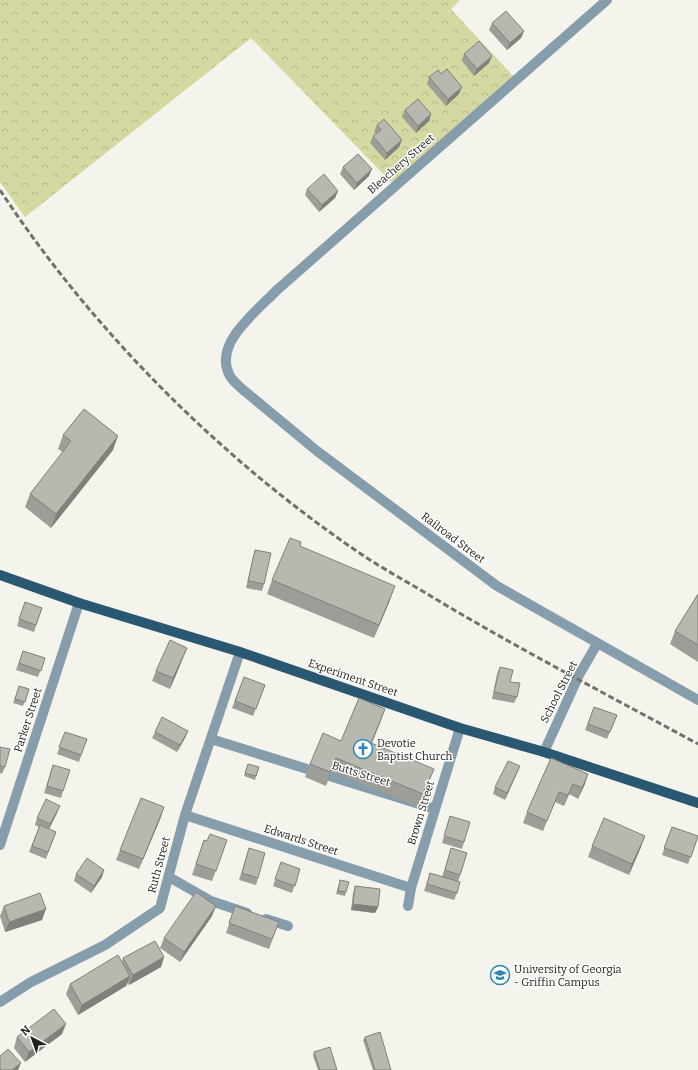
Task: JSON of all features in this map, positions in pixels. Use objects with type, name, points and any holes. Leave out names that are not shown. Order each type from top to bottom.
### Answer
[{"type":"main road","name":"Experiment Street","points":[[0,575],[79,603],[240,652],[460,728],[544,752],[698,803]]},
{"type":"street","name":"Bleachery Street","points":[[227,357],[228,347],[234,334],[277,290],[607,0]]},
{"type":"street","name":"Railroad Street","points":[[227,357],[227,367],[230,377],[241,388],[317,452],[497,586],[698,700]]},
{"type":"street","name":"Parker Street","points":[[0,845],[79,603]]},
{"type":"street","name":"School Street","points":[[544,752],[579,675],[598,644]]},
{"type":"street","name":"Ruth Street","points":[[0,1002],[31,982],[105,944],[160,908],[185,815],[240,652]]},
{"type":"street","name":"Brown Street","points":[[408,906],[411,888],[460,728]]},
{"type":"street","name":"Butts Street","points":[[211,739],[435,809]]},
{"type":"street","name":"Edwards Street","points":[[185,815],[411,888]]},
{"type":"street","points":[[169,877],[211,901],[288,926]]},
{"type":"green space","points":[[0,0],[460,0],[451,9],[516,79],[395,186],[251,38],[25,217],[0,182]]},
{"type":"building","points":[[506,11],[524,31],[510,43],[492,23]]},
{"type":"building","points":[[479,41],[492,56],[477,69],[464,54]]},
{"type":"building","points":[[447,69],[462,87],[448,99],[429,77],[438,70],[441,74]]},
{"type":"building","points":[[418,99],[431,114],[418,126],[405,110]]},
{"type":"building","points":[[384,119],[402,140],[387,153],[373,136],[381,130],[377,125]]},
{"type":"building","points":[[358,154],[372,169],[357,183],[343,167]]},
{"type":"building","points":[[324,174],[338,191],[322,205],[307,189]]},
{"type":"building","points":[[84,409],[118,436],[56,514],[30,494],[71,441],[63,435]]},
{"type":"building","points":[[290,538],[301,542],[300,546],[395,586],[379,625],[272,580]]},
{"type":"building","points":[[255,550],[271,553],[264,584],[248,581]]},
{"type":"building","points":[[698,594],[698,645],[675,631]]},
{"type":"building","points":[[25,602],[42,608],[36,625],[19,619]]},
{"type":"building","points":[[170,640],[187,648],[173,678],[156,671]]},
{"type":"building","points":[[23,651],[45,658],[41,671],[19,663]]},
{"type":"building","points":[[500,667],[513,670],[510,682],[520,683],[517,697],[494,692]]},
{"type":"building","points":[[244,677],[265,685],[256,709],[235,701]]},
{"type":"building","points":[[19,686],[29,689],[25,702],[15,699]]},
{"type":"building","points":[[359,698],[385,709],[371,743],[434,769],[423,794],[336,758],[330,772],[310,764],[323,733],[341,741]]},
{"type":"building","points":[[594,707],[617,715],[610,732],[588,724]]},
{"type":"building","points":[[162,717],[188,731],[180,745],[155,732]]},
{"type":"building","points":[[65,732],[87,739],[81,755],[59,747]]},
{"type":"building","points":[[0,747],[10,749],[5,767],[0,766]]},
{"type":"building","points":[[551,758],[588,774],[582,788],[573,784],[568,795],[559,792],[547,821],[527,812]]},
{"type":"building","points":[[508,761],[520,766],[507,793],[495,787]]},
{"type":"building","points":[[248,764],[259,767],[256,776],[245,773]]},
{"type":"building","points":[[53,765],[70,770],[63,791],[47,786]]},
{"type":"building","points":[[141,798],[164,807],[143,859],[120,850]]},
{"type":"building","points":[[46,799],[60,806],[50,824],[37,818]]},
{"type":"building","points":[[450,816],[470,822],[464,842],[444,836]]},
{"type":"building","points":[[604,818],[645,836],[632,864],[592,846]]},
{"type":"building","points":[[40,825],[56,832],[48,852],[32,846]]},
{"type":"building","points":[[672,827],[698,836],[691,857],[664,848]]},
{"type":"building","points":[[210,834],[227,840],[216,871],[196,864],[204,840],[207,841]]},
{"type":"building","points":[[249,848],[265,853],[258,878],[242,873]]},
{"type":"building","points":[[451,848],[467,853],[460,875],[445,870]]},
{"type":"building","points":[[87,858],[104,870],[94,886],[76,874]]},
{"type":"building","points":[[281,862],[300,869],[295,886],[275,879]]},
{"type":"building","points":[[430,873],[460,882],[457,893],[427,884]]},
{"type":"building","points":[[340,880],[349,882],[346,892],[338,891]]},
{"type":"building","points":[[355,886],[380,889],[378,907],[353,904]]},
{"type":"building","points":[[196,892],[216,906],[184,952],[164,938]]},
{"type":"building","points":[[40,893],[46,909],[9,922],[4,906]]},
{"type":"building","points":[[235,906],[279,922],[272,939],[229,923]]},
{"type":"building","points":[[155,941],[164,957],[133,975],[123,958]]},
{"type":"building","points":[[118,955],[130,976],[82,1005],[70,984]]},
{"type":"building","points":[[54,1009],[66,1024],[29,1052],[17,1037]]},
{"type":"building","points":[[380,1032],[391,1070],[375,1070],[365,1037]]},
{"type":"building","points":[[330,1047],[337,1070],[320,1070],[314,1052]]},
{"type":"building","points":[[8,1049],[21,1063],[12,1070],[0,1070],[0,1056]]},
{"type":"railway","points":[[0,190],[36,242],[75,292],[117,341],[208,433],[307,515],[358,552],[391,573],[491,632],[698,744]]},
{"type":"place","name":"Devotie Baptist Church","points":[[363,749]]},
{"type":"place","name":"University of Georgia - Griffin Campus","points":[[500,975]]}]
